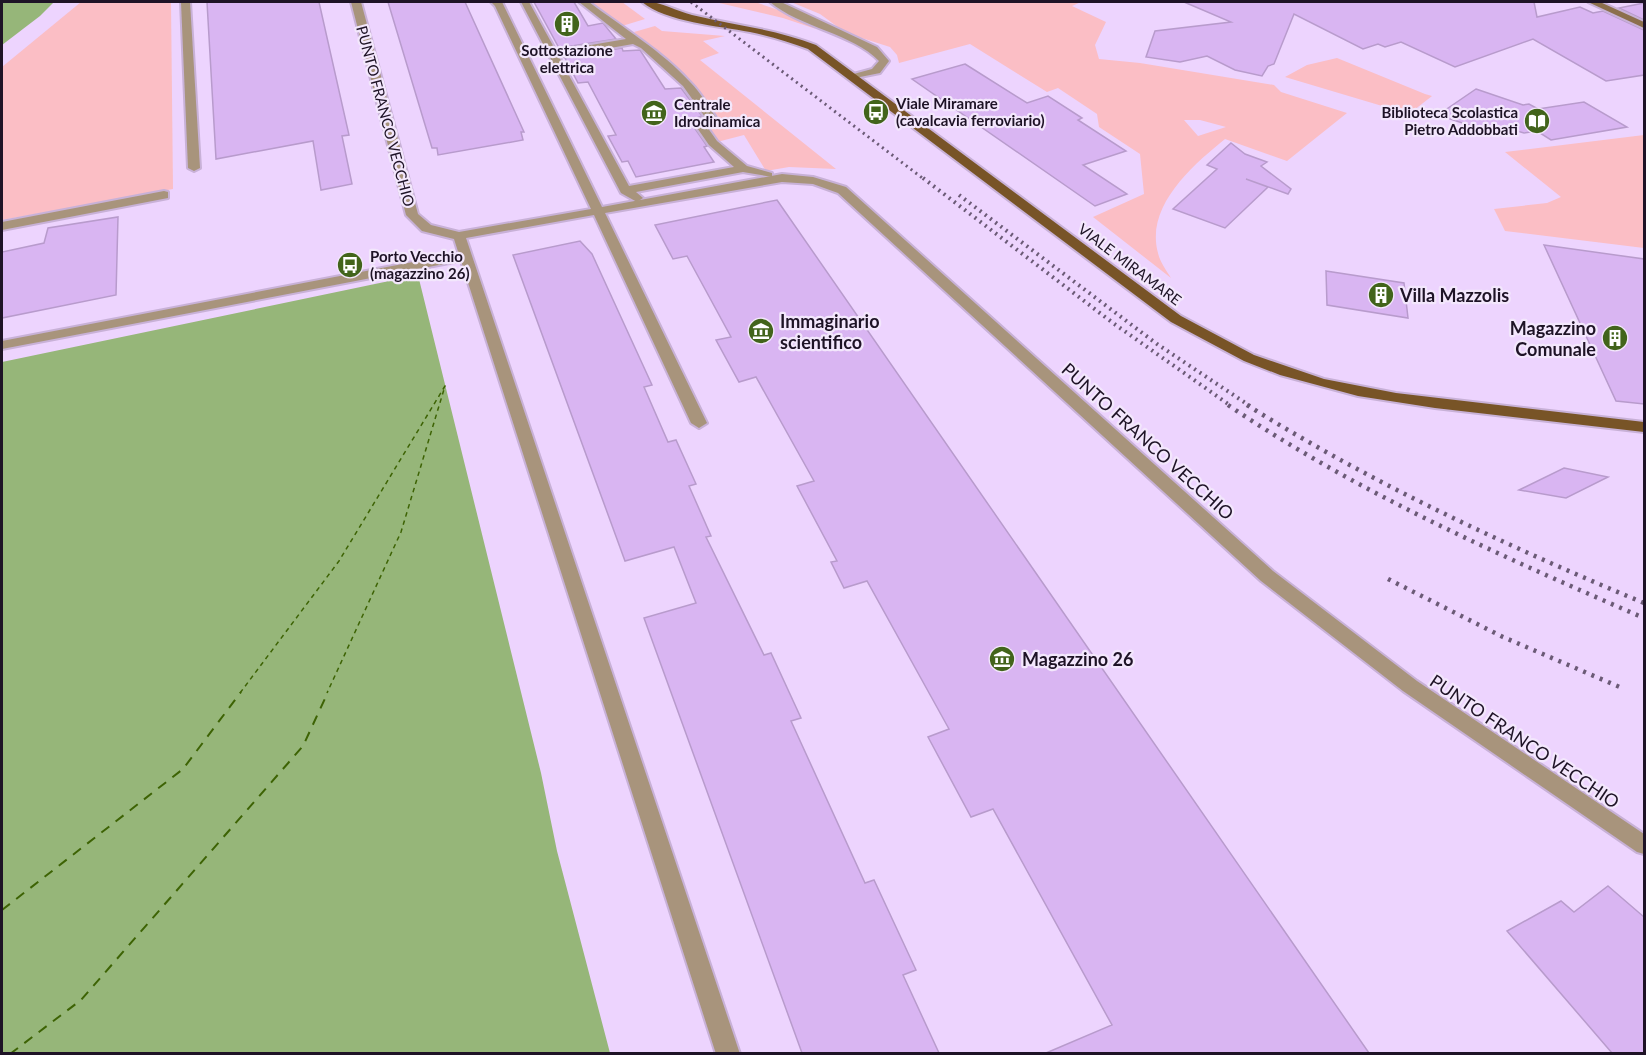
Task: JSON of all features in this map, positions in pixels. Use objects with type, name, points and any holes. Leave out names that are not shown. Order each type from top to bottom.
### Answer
[{"type":"main road","name":"VIALE MIRAMARE","points":[[647,2],[685,15],[798,40],[820,51],[1176,319],[1204,337],[1257,363],[1316,383],[1387,398],[1644,427]]},
{"type":"main road","points":[[1593,2],[1644,25]]},
{"type":"street","points":[[184,2],[194,168]]},
{"type":"street","name":"PUNTO FRANCO VECCHIO","points":[[356,2],[412,214],[418,225],[435,232],[459,236],[599,213],[782,178],[805,178],[842,190],[1267,576],[1410,686],[1644,845]]},
{"type":"street","points":[[496,2],[499,4],[699,423]]},
{"type":"street","points":[[525,2],[625,189],[637,198]]},
{"type":"street","points":[[584,2],[624,30],[634,41],[644,46],[687,84],[712,119],[698,122],[713,143],[743,169]]},
{"type":"street","points":[[775,2],[873,49],[884,62],[876,71],[854,77]]},
{"type":"street","points":[[553,55],[634,41]]},
{"type":"street","points":[[625,189],[743,169],[768,175]]},
{"type":"street","points":[[2,225],[164,195]]},
{"type":"street","points":[[459,236],[728,1053]]},
{"type":"street","points":[[2,345],[465,256]]},
{"type":"shaded area","points":[[2,2],[54,2],[40,16],[2,45]]},
{"type":"shaded area","points":[[81,2],[171,2],[173,189],[2,220],[2,67]]},
{"type":"shaded area","points":[[591,2],[622,2],[645,19],[622,26]]},
{"type":"shaded area","points":[[715,2],[755,2],[790,14],[816,29],[783,18]]},
{"type":"shaded area","points":[[791,2],[1081,2],[1072,6],[1106,22],[1095,45],[1099,59],[1140,63],[1274,85],[1281,92],[1347,113],[1287,161],[1225,139],[1199,161],[1175,188],[1158,219],[1156,236],[1158,253],[1171,278],[1093,217],[1144,194],[1140,154],[1099,127],[1097,114],[1058,88],[1047,92],[970,44],[899,63],[897,55],[890,47],[846,33],[820,14]],"holes":[[[1184,120],[1200,120],[1226,127],[1198,136]]]},
{"type":"shaded area","points":[[655,26],[662,31],[725,36],[703,41],[719,53],[700,60],[836,169],[789,167],[766,171],[744,135],[717,142],[703,123],[717,120],[693,85],[634,32]]},
{"type":"shaded area","points":[[1337,58],[1432,96],[1409,114],[1285,77],[1307,65]]},
{"type":"shaded area","points":[[1644,135],[1644,248],[1505,231],[1494,209],[1547,203],[1561,197],[1505,152]]},
{"type":"shaded area","points":[[418,275],[541,773],[557,851],[610,1053],[2,1053],[2,362]]},
{"type":"building","points":[[207,2],[319,2],[349,135],[342,136],[352,184],[321,190],[313,141],[216,159]]},
{"type":"building","points":[[388,2],[465,2],[524,132],[521,132],[523,140],[438,155],[437,148],[432,148]]},
{"type":"building","name":"Sottostazione elettrica","points":[[534,2],[574,2],[588,26],[603,23],[616,39],[559,48]]},
{"type":"building","points":[[1184,2],[1534,2],[1537,17],[1580,7],[1593,13],[1603,11],[1644,30],[1644,75],[1606,81],[1533,39],[1455,67],[1401,42],[1385,47],[1378,44],[1363,49],[1294,14],[1274,64],[1268,66],[1262,76],[1235,70],[1207,56],[1180,62],[1146,57],[1155,31],[1231,22]]},
{"type":"building","points":[[1644,3],[1644,20],[1619,8]]},
{"type":"building","name":"Centrale Idrodinamica","points":[[622,48],[623,51],[640,50],[665,89],[681,88],[702,116],[692,120],[691,123],[707,146],[704,147],[714,162],[636,177],[628,161],[622,162],[608,136],[616,135],[588,82],[578,83],[565,58]]},
{"type":"building","points":[[965,64],[1027,103],[1048,96],[1082,118],[1078,120],[1126,151],[1083,165],[1127,194],[1095,206],[912,79]]},
{"type":"building","name":"Biblioteca Scolastica Pietro Addobbati","points":[[1476,89],[1523,105],[1529,104],[1538,109],[1584,102],[1627,127],[1551,140],[1537,131],[1524,133],[1510,129],[1502,136],[1438,115]]},
{"type":"building","points":[[1231,143],[1245,154],[1267,162],[1261,166],[1291,189],[1288,194],[1246,179],[1268,187],[1225,228],[1173,209],[1217,169],[1207,165]]},
{"type":"building","name":"Magazzino 26","points":[[777,200],[1369,1053],[1046,1053],[1112,1025],[993,809],[971,817],[928,737],[949,729],[867,581],[844,588],[831,562],[837,561],[797,486],[814,481],[756,377],[739,382],[716,340],[731,337],[687,256],[673,259],[655,225]]},
{"type":"building","points":[[118,217],[116,295],[2,318],[2,252],[44,243],[48,228]]},
{"type":"building","points":[[580,241],[592,254],[652,385],[644,387],[668,442],[676,440],[696,484],[689,486],[711,536],[706,537],[764,655],[771,653],[801,718],[791,721],[865,883],[874,880],[916,970],[903,975],[939,1053],[802,1053],[644,618],[696,603],[674,547],[625,561],[513,255]]},
{"type":"building","name":"Magazzino Comunale","points":[[1544,245],[1644,259],[1644,404],[1616,401]]},
{"type":"building","name":"Villa Mazzolis","points":[[1326,271],[1404,283],[1408,318],[1327,305]]},
{"type":"building","points":[[1564,468],[1608,477],[1566,498],[1519,490]]},
{"type":"building","points":[[1608,886],[1644,917],[1644,1053],[1612,1053],[1507,931],[1561,901],[1574,912]]},
{"type":"ferry route","points":[[240,693],[339,561],[445,386],[401,532],[327,693]]},
{"type":"ferry route","points":[[2,910],[183,769],[241,692]]},
{"type":"ferry route","points":[[10,1054],[81,1000],[303,746],[328,692]]},
{"type":"railway","points":[[691,2],[925,180]]},
{"type":"railway","points":[[923,178],[1113,323],[1231,406]]},
{"type":"railway","points":[[959,195],[1157,344],[1250,406]]},
{"type":"railway","points":[[1228,405],[1277,437],[1379,495],[1484,547],[1644,618]]},
{"type":"railway","points":[[1247,405],[1343,461],[1441,512],[1644,603]]},
{"type":"railway","points":[[1388,579],[1503,637],[1622,688]]},
{"type":"place","name":"Sottostazione elettrica","points":[[567,24]]},
{"type":"place","name":"Viale Miramare (cavalcavia ferroviario)","points":[[876,112]]},
{"type":"place","name":"Centrale Idrodinamica","points":[[654,113]]},
{"type":"place","name":"Biblioteca Scolastica Pietro Addobbati","points":[[1537,121]]},
{"type":"place","name":"Porto Vecchio (magazzino 26)","points":[[350,265]]},
{"type":"place","name":"Villa Mazzolis","points":[[1381,295]]},
{"type":"place","name":"Immaginario scientifico","points":[[761,331]]},
{"type":"place","name":"Magazzino Comunale","points":[[1615,338]]},
{"type":"place","name":"Magazzino 26","points":[[1002,659]]}]
